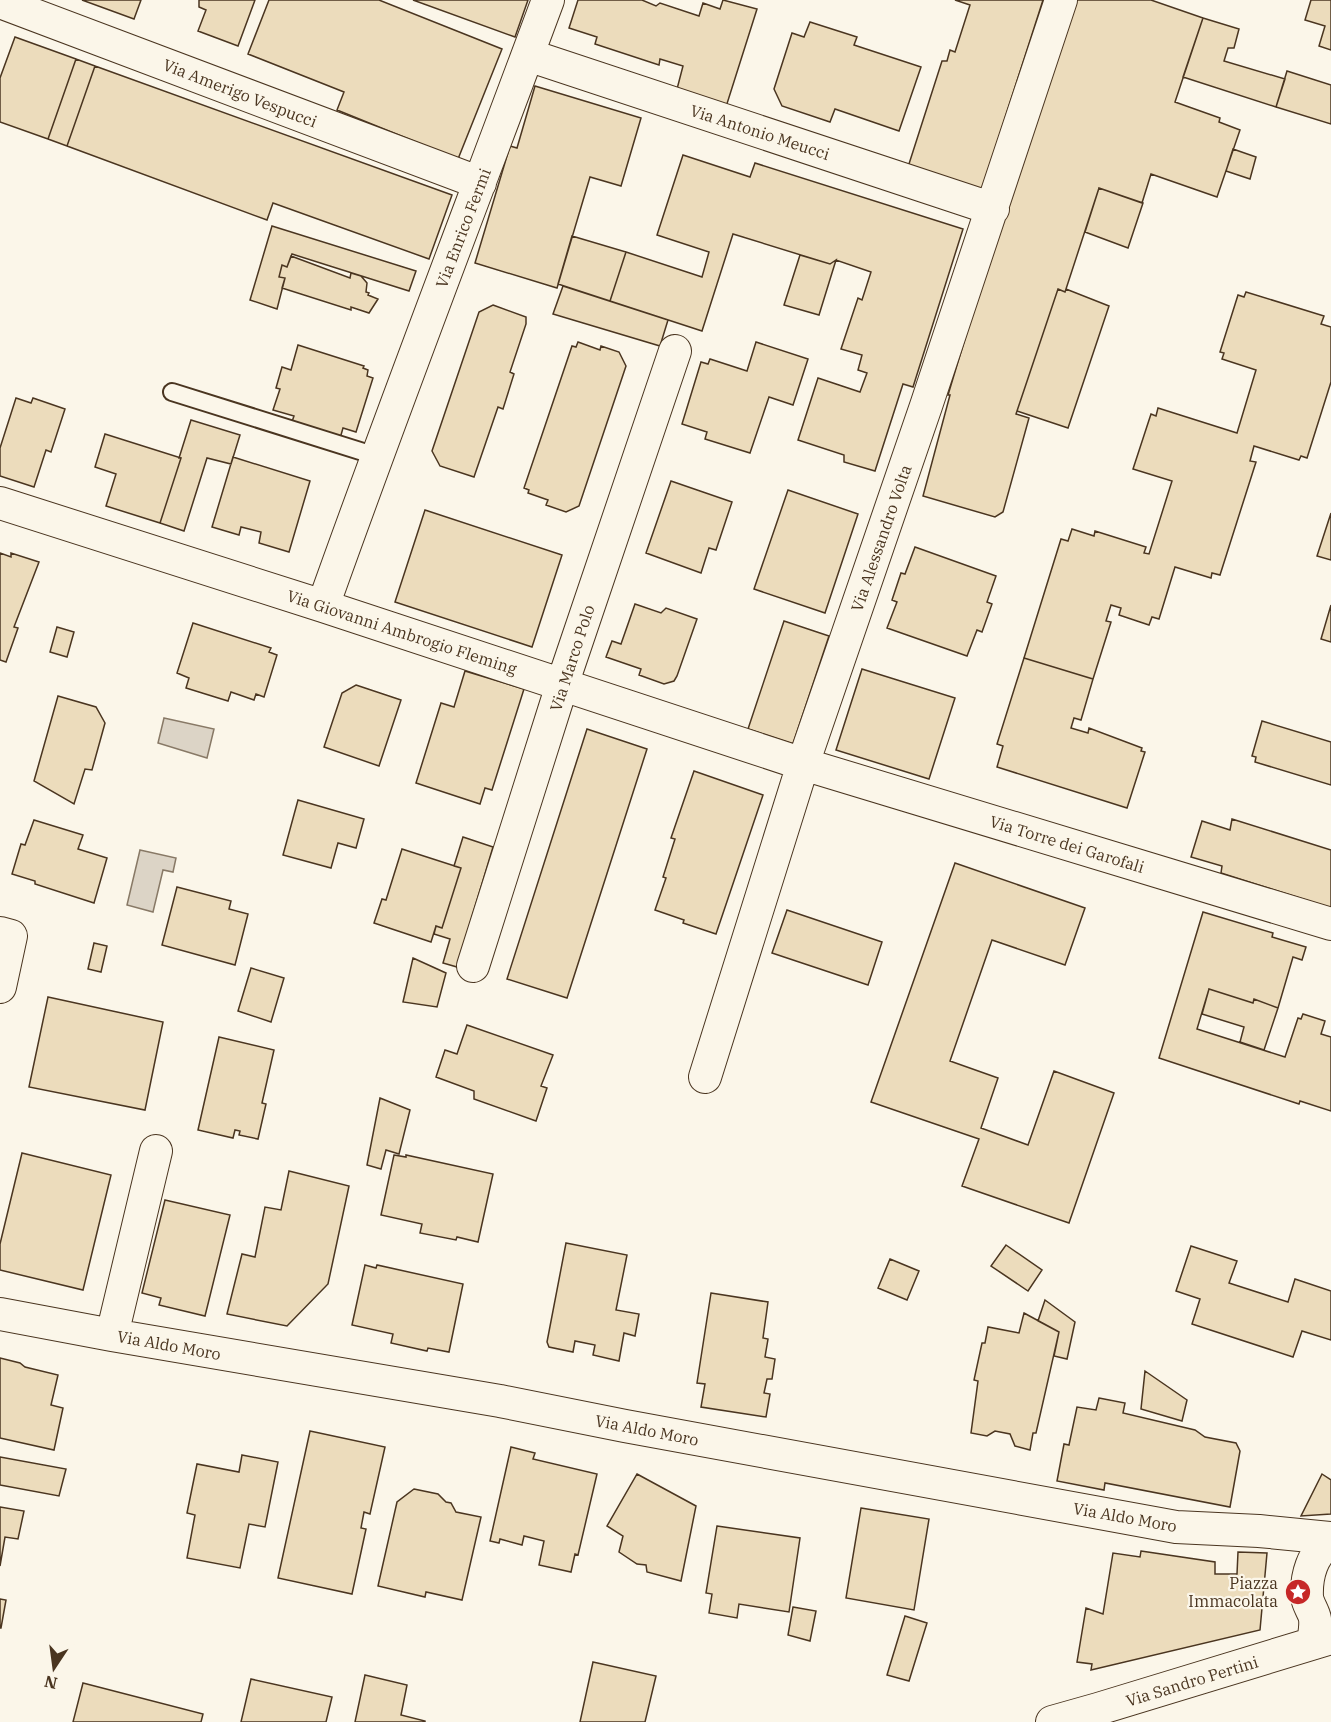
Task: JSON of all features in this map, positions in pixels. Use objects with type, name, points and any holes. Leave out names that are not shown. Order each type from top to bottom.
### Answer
[{"type":"street","name":"Via Enrico Fermi","points":[[323,606],[376,456],[548,0]]},
{"type":"street","name":"Via Alessandro Volta","points":[[705,1077],[803,764],[993,209],[1061,0]]},
{"type":"street","name":"Via Amerigo Vespucci","points":[[0,2],[480,183]]},
{"type":"street","name":"Via Antonio Meucci","points":[[528,56],[993,209]]},
{"type":"street","name":"Via Marco Polo","points":[[473,966],[562,685],[675,351]]},
{"type":"street","name":"Via Giovanni Ambrogio Fleming","points":[[0,503],[323,606],[803,764]]},
{"type":"street","name":"Via Torre dei Garofali","points":[[803,764],[1331,924]]},
{"type":"street","points":[[0,933],[11,936],[0,987]]},
{"type":"street","points":[[112,1335],[156,1151]]},
{"type":"street","name":"Via Aldo Moro","points":[[0,1314],[500,1401],[1176,1527],[1259,1531],[1318,1543]]},
{"type":"street","points":[[1318,1543],[1308,1576],[1307,1598],[1322,1632]]},
{"type":"street","name":"Via Sandro Pertini","points":[[1052,1722],[1098,1710],[1322,1632]]},
{"type":"lane","points":[[172,392],[376,456]]},
{"type":"shaded area","points":[[164,718],[214,729],[207,758],[158,743]]},
{"type":"shaded area","points":[[140,850],[176,858],[173,872],[163,870],[153,912],[127,905]]},
{"type":"building","points":[[82,0],[141,0],[134,19]]},
{"type":"building","points":[[199,0],[255,0],[238,46],[198,31],[206,10],[199,7]]},
{"type":"building","points":[[269,0],[379,0],[502,49],[458,159],[337,110],[344,92],[248,54]]},
{"type":"building","points":[[413,0],[528,0],[515,37]]},
{"type":"building","points":[[578,0],[642,0],[656,6],[660,3],[699,16],[703,3],[720,9],[723,0],[757,9],[725,110],[677,89],[683,66],[660,59],[659,65],[595,44],[597,37],[569,28]]},
{"type":"building","points":[[955,0],[1043,0],[982,190],[908,167],[942,61],[947,61],[950,50],[955,52],[970,5]]},
{"type":"building","points":[[1072,0],[1151,0],[1203,18],[1175,102],[1220,118],[1219,122],[1240,130],[1217,197],[1151,174],[1142,203],[1099,188],[1065,292],[1058,289],[1016,414],[1029,418],[1003,512],[995,517],[923,496],[950,395],[948,395],[1019,159]]},
{"type":"building","points":[[1311,0],[1331,0],[1331,50],[1319,46],[1325,26],[1305,20]]},
{"type":"building","points":[[1203,18],[1239,29],[1234,48],[1228,48],[1224,61],[1285,79],[1276,107],[1183,77]]},
{"type":"building","points":[[810,22],[857,37],[854,45],[921,67],[899,131],[835,109],[830,122],[782,106],[774,89],[792,33],[804,37]]},
{"type":"building","points":[[15,37],[76,59],[48,139],[0,122],[0,78]]},
{"type":"building","points":[[76,59],[95,66],[67,146],[48,139]]},
{"type":"building","points":[[95,66],[452,195],[429,259],[273,203],[267,220],[67,146]]},
{"type":"building","points":[[1287,71],[1331,85],[1331,124],[1276,107]]},
{"type":"building","points":[[535,86],[641,118],[621,186],[590,177],[557,288],[475,263],[510,146],[517,148]]},
{"type":"building","points":[[1233,149],[1256,157],[1250,179],[1226,171]]},
{"type":"building","points":[[683,155],[750,177],[755,163],[963,229],[913,387],[903,384],[875,471],[844,462],[844,455],[798,440],[818,378],[860,392],[867,373],[858,370],[862,355],[841,349],[858,298],[862,300],[871,272],[836,260],[830,264],[733,234],[702,331],[610,301],[626,252],[702,277],[709,252],[657,235]]},
{"type":"building","points":[[1099,188],[1143,203],[1128,248],[1085,232]]},
{"type":"building","points":[[272,226],[416,271],[409,291],[292,254],[287,267],[282,265],[279,277],[285,278],[277,309],[250,300]]},
{"type":"building","points":[[572,236],[626,252],[610,301],[558,284]]},
{"type":"building","points":[[800,255],[830,264],[836,260],[819,315],[784,305]]},
{"type":"building","points":[[291,256],[350,278],[351,273],[361,276],[367,283],[368,295],[378,299],[369,313],[351,307],[351,310],[282,288],[285,278],[279,277],[282,265],[287,267]]},
{"type":"building","points":[[563,286],[668,320],[660,346],[553,314]]},
{"type":"building","points":[[1058,289],[1065,292],[1066,289],[1109,306],[1068,428],[1017,411]]},
{"type":"building","points":[[1246,292],[1324,316],[1321,324],[1331,327],[1331,382],[1307,458],[1301,456],[1299,460],[1254,446],[1250,461],[1256,462],[1220,575],[1212,573],[1211,578],[1175,567],[1159,619],[1152,617],[1149,625],[1119,615],[1121,608],[1111,605],[1106,621],[1111,622],[1093,679],[1024,658],[1061,539],[1068,541],[1072,529],[1094,536],[1095,531],[1146,547],[1144,553],[1149,554],[1172,481],[1133,469],[1151,414],[1156,416],[1158,408],[1237,433],[1256,370],[1222,359],[1224,353],[1220,352],[1238,295],[1244,297]]},
{"type":"building","points":[[493,305],[526,317],[526,324],[510,372],[514,374],[503,409],[498,407],[474,477],[440,466],[432,451],[479,312]]},
{"type":"building","points":[[578,342],[600,350],[601,346],[619,352],[626,366],[579,506],[566,512],[546,505],[548,500],[528,493],[529,490],[524,488],[572,346],[576,347]]},
{"type":"building","points":[[756,342],[808,359],[793,405],[769,397],[750,453],[705,439],[707,432],[682,424],[701,362],[708,364],[710,359],[747,371]]},
{"type":"building","points":[[298,345],[364,366],[363,368],[368,370],[367,376],[373,378],[356,432],[343,428],[339,442],[290,427],[294,416],[273,410],[280,389],[276,388],[282,367],[291,370]]},
{"type":"building","points":[[16,398],[31,403],[33,398],[65,409],[51,452],[46,450],[34,487],[0,476],[0,448]]},
{"type":"building","points":[[191,420],[240,435],[231,464],[207,458],[184,531],[160,523]]},
{"type":"building","points":[[105,434],[181,458],[160,523],[106,506],[116,474],[95,467]]},
{"type":"building","points":[[233,457],[310,481],[289,552],[259,543],[261,532],[241,527],[239,535],[212,527]]},
{"type":"building","points":[[671,481],[732,502],[716,550],[709,548],[701,573],[646,553]]},
{"type":"building","points":[[788,490],[858,514],[825,613],[754,589]]},
{"type":"building","points":[[425,510],[562,555],[532,647],[395,602]]},
{"type":"building","points":[[1331,513],[1331,560],[1317,556]]},
{"type":"building","points":[[915,547],[996,576],[987,602],[992,604],[982,632],[977,630],[967,656],[887,628],[897,602],[892,600],[901,573],[905,574]]},
{"type":"building","points":[[0,553],[11,557],[11,553],[39,562],[14,627],[18,628],[6,662],[0,660]]},
{"type":"building","points":[[635,604],[661,613],[666,608],[697,619],[674,681],[664,684],[639,675],[641,669],[606,657],[612,641],[621,644]]},
{"type":"building","points":[[1331,605],[1331,642],[1321,639]]},
{"type":"building","points":[[784,621],[829,636],[793,744],[748,729]]},
{"type":"building","points":[[193,623],[271,648],[269,652],[277,655],[264,697],[256,694],[254,700],[231,692],[228,701],[186,688],[189,678],[177,673]]},
{"type":"building","points":[[57,627],[74,632],[67,657],[50,652]]},
{"type":"building","points":[[1024,658],[1093,679],[1081,720],[1074,718],[1071,728],[1088,733],[1089,728],[1142,748],[1141,751],[1145,752],[1127,808],[997,767],[1003,746],[997,744]]},
{"type":"building","points":[[862,669],[955,698],[929,779],[836,750]]},
{"type":"building","points":[[465,671],[524,689],[492,790],[485,788],[480,804],[416,783],[441,703],[454,707]]},
{"type":"building","points":[[356,685],[401,700],[379,766],[324,747],[342,693]]},
{"type":"building","points":[[58,696],[96,707],[105,723],[92,770],[85,769],[74,804],[34,781]]},
{"type":"building","points":[[1262,721],[1331,742],[1331,785],[1255,762],[1256,757],[1252,756]]},
{"type":"building","points":[[587,729],[647,749],[567,998],[507,979]]},
{"type":"building","points":[[694,771],[763,795],[716,934],[683,923],[684,920],[655,910],[666,878],[663,877],[675,839],[671,838]]},
{"type":"building","points":[[298,800],[364,819],[356,848],[338,843],[331,868],[283,855]]},
{"type":"building","points":[[1232,819],[1331,850],[1331,908],[1221,873],[1222,866],[1191,857],[1202,821],[1230,830]]},
{"type":"building","points":[[34,820],[83,835],[78,849],[107,858],[94,903],[12,874],[21,844],[25,845]]},
{"type":"building","points":[[463,837],[493,847],[457,967],[443,963],[450,939],[434,934],[436,926],[442,928],[461,868],[454,866]]},
{"type":"building","points":[[402,849],[461,868],[442,928],[436,926],[431,942],[374,923],[382,899],[386,900]]},
{"type":"building","points":[[955,863],[1085,908],[1065,965],[992,940],[950,1061],[998,1078],[981,1128],[1028,1145],[1054,1071],[1114,1093],[1069,1223],[962,1186],[979,1139],[871,1102]]},
{"type":"building","points":[[177,887],[231,901],[229,909],[248,914],[235,965],[162,945]]},
{"type":"building","points":[[787,910],[882,942],[868,985],[772,953]]},
{"type":"building","points":[[1203,912],[1273,933],[1272,937],[1306,947],[1302,960],[1293,957],[1278,1008],[1254,999],[1253,1003],[1209,989],[1197,1029],[1285,1057],[1298,1018],[1301,1019],[1303,1014],[1325,1021],[1321,1034],[1331,1037],[1331,1111],[1300,1101],[1299,1104],[1159,1058]]},
{"type":"building","points":[[94,943],[107,946],[101,972],[88,969]]},
{"type":"building","points":[[413,958],[446,973],[437,1007],[403,1002]]},
{"type":"building","points":[[251,968],[284,978],[271,1022],[238,1011]]},
{"type":"building","points":[[1209,989],[1253,1003],[1254,999],[1278,1008],[1264,1050],[1240,1042],[1244,1027],[1202,1014]]},
{"type":"building","points":[[48,997],[163,1022],[145,1110],[29,1087]]},
{"type":"building","points":[[467,1025],[553,1055],[541,1086],[547,1088],[536,1121],[474,1099],[474,1091],[436,1077],[445,1050],[457,1054]]},
{"type":"building","points":[[219,1037],[274,1050],[262,1103],[266,1104],[258,1139],[239,1135],[240,1131],[235,1130],[233,1138],[198,1130]]},
{"type":"building","points":[[380,1098],[410,1110],[399,1154],[386,1150],[381,1169],[367,1165]]},
{"type":"building","points":[[22,1153],[111,1175],[83,1290],[0,1270],[0,1244]]},
{"type":"building","points":[[394,1155],[406,1157],[406,1155],[493,1174],[478,1242],[420,1233],[422,1224],[381,1215]]},
{"type":"building","points":[[289,1171],[349,1186],[328,1284],[287,1326],[227,1314],[242,1254],[255,1257],[265,1207],[281,1210]]},
{"type":"building","points":[[165,1200],[230,1215],[205,1316],[159,1305],[161,1298],[142,1293]]},
{"type":"building","points":[[566,1243],[627,1255],[616,1310],[639,1314],[635,1336],[624,1333],[619,1361],[593,1355],[595,1345],[575,1341],[573,1352],[549,1347],[547,1342]]},
{"type":"building","points":[[1006,1245],[1042,1270],[1028,1291],[991,1266]]},
{"type":"building","points":[[1191,1246],[1237,1261],[1229,1283],[1288,1302],[1295,1279],[1331,1291],[1331,1340],[1302,1331],[1293,1357],[1192,1324],[1200,1299],[1176,1291]]},
{"type":"building","points":[[890,1259],[919,1271],[907,1300],[878,1288]]},
{"type":"building","points":[[365,1265],[376,1268],[377,1265],[463,1284],[449,1352],[428,1348],[427,1351],[391,1343],[393,1334],[352,1325]]},
{"type":"building","points":[[711,1293],[768,1302],[763,1338],[768,1339],[765,1357],[775,1359],[772,1379],[767,1379],[764,1393],[770,1394],[766,1417],[701,1407],[705,1384],[697,1383]]},
{"type":"building","points":[[1045,1300],[1075,1322],[1067,1359],[1054,1356],[1059,1332],[1038,1321]]},
{"type":"building","points":[[1024,1313],[1059,1332],[1030,1450],[1015,1446],[1010,1434],[995,1431],[987,1436],[971,1433],[978,1381],[974,1380],[988,1327],[1019,1333]]},
{"type":"building","points":[[0,1358],[58,1375],[51,1405],[63,1408],[54,1450],[0,1438]]},
{"type":"building","points":[[1145,1371],[1187,1400],[1182,1421],[1141,1409]]},
{"type":"building","points":[[1099,1398],[1125,1403],[1123,1413],[1195,1430],[1205,1437],[1236,1443],[1240,1451],[1230,1507],[1105,1483],[1104,1490],[1057,1481],[1064,1444],[1069,1445],[1077,1407],[1096,1410]]},
{"type":"building","points":[[310,1431],[385,1447],[370,1514],[364,1512],[361,1528],[366,1529],[352,1594],[278,1578]]},
{"type":"building","points":[[511,1447],[535,1453],[533,1459],[597,1474],[578,1555],[575,1554],[571,1572],[539,1565],[544,1541],[524,1536],[522,1545],[500,1539],[499,1543],[490,1541]]},
{"type":"building","points":[[242,1455],[278,1462],[265,1527],[249,1524],[240,1568],[187,1558],[195,1515],[187,1513],[197,1464],[239,1472]]},
{"type":"building","points":[[0,1457],[66,1469],[59,1496],[0,1485]]},
{"type":"building","points":[[637,1474],[696,1506],[681,1581],[647,1572],[646,1565],[637,1564],[619,1552],[623,1536],[607,1526]]},
{"type":"building","points":[[1322,1474],[1331,1480],[1331,1514],[1301,1516]]},
{"type":"building","points":[[414,1489],[438,1494],[446,1502],[451,1503],[456,1512],[481,1517],[462,1600],[426,1592],[425,1597],[378,1586],[397,1502]]},
{"type":"building","points":[[0,1507],[24,1511],[18,1539],[5,1537],[0,1566]]},
{"type":"building","points":[[861,1508],[929,1519],[914,1610],[846,1598]]},
{"type":"building","points":[[717,1526],[800,1538],[789,1612],[739,1604],[737,1618],[709,1613],[712,1594],[706,1593]]},
{"type":"building","points":[[1141,1551],[1215,1562],[1215,1574],[1237,1574],[1238,1552],[1267,1553],[1260,1630],[1091,1670],[1092,1664],[1077,1662],[1086,1608],[1103,1614],[1113,1553],[1140,1557]]},
{"type":"building","points":[[0,1599],[6,1600],[1,1628],[0,1628]]},
{"type":"building","points":[[793,1607],[816,1611],[810,1641],[788,1635]]},
{"type":"building","points":[[905,1616],[927,1623],[909,1681],[887,1675]]},
{"type":"building","points":[[593,1662],[656,1676],[645,1722],[580,1722]]},
{"type":"building","points":[[365,1675],[407,1685],[401,1715],[425,1722],[355,1722]]},
{"type":"building","points":[[251,1679],[332,1697],[326,1722],[241,1722]]},
{"type":"building","points":[[83,1683],[203,1714],[201,1722],[73,1722]]},
{"type":"place","name":"Piazza Immacolata","points":[[1298,1592]]}]
